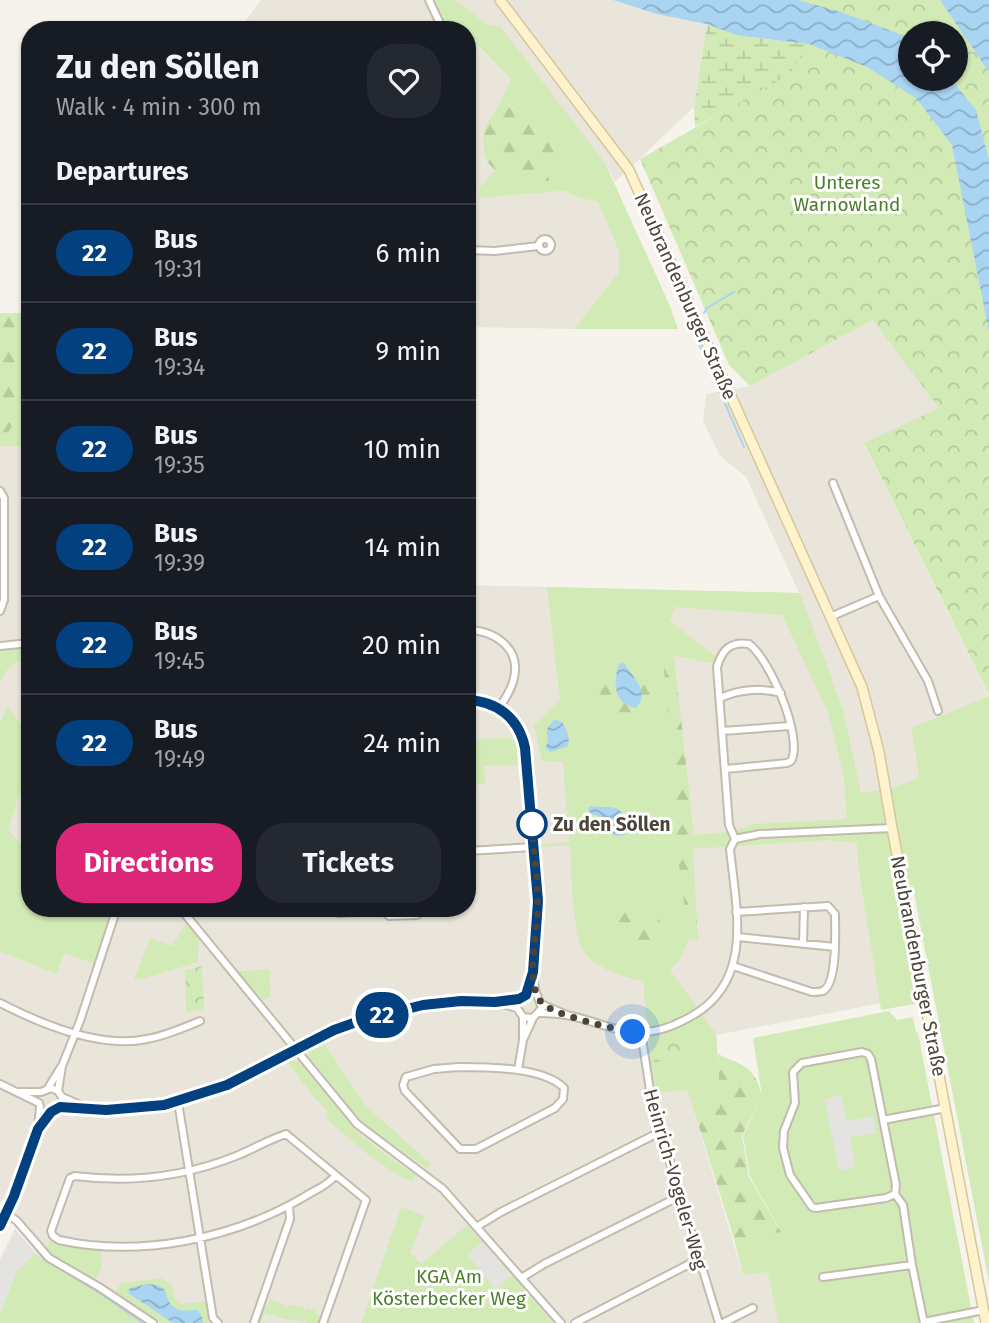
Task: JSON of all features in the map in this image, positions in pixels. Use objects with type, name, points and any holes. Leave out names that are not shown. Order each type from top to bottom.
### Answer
[{"type":"main road","name":"Neubrandenburger Straße","points":[[500,0],[629,170],[862,687],[871,714],[986,1323]]},
{"type":"street","points":[[429,0],[439,21]]},
{"type":"street","points":[[476,250],[538,246]]},
{"type":"street","points":[[833,484],[879,597],[928,681],[938,711]]},
{"type":"street","points":[[0,491],[4,498],[4,600],[0,611]]},
{"type":"street","points":[[830,617],[879,597]]},
{"type":"street","points":[[476,631],[484,631],[502,640],[515,662],[514,679],[499,708]]},
{"type":"street","points":[[0,646],[21,644]]},
{"type":"street","points":[[726,769],[791,761],[794,753],[781,693],[762,656],[749,644],[729,647],[719,659],[717,667],[729,825],[735,839]]},
{"type":"street","points":[[720,698],[733,692],[769,689],[781,693]]},
{"type":"street","points":[[476,701],[499,708],[515,723],[523,739],[538,901],[533,972],[541,1004],[540,1013]]},
{"type":"street","points":[[722,731],[790,726]]},
{"type":"street","points":[[541,1004],[566,1015],[617,1029],[641,1032],[668,1027],[696,1014],[714,999],[733,966],[738,937],[730,849],[735,839],[751,835],[892,828]]},
{"type":"street","points":[[476,850],[534,847]]},
{"type":"street","points":[[803,944],[804,907]]},
{"type":"street","points":[[733,966],[818,992],[827,988],[830,981],[835,947],[835,914],[831,907],[736,912]]},
{"type":"street","points":[[38,1129],[39,1105],[44,1090],[62,1066],[114,917]]},
{"type":"street","points":[[187,917],[358,1124],[443,1189],[561,1323]]},
{"type":"street","points":[[738,937],[835,947]]},
{"type":"street","points":[[517,1008],[533,972]]},
{"type":"street","points":[[0,1226],[7,1214],[38,1129],[51,1112],[60,1107],[128,1110],[178,1102],[227,1085],[349,1024],[399,1010],[452,1002],[495,1002],[537,996]]},
{"type":"street","points":[[495,1002],[517,1008],[523,1017],[523,1040],[518,1070]]},
{"type":"street","points":[[0,1003],[75,1033],[100,1040],[148,1039],[200,1021]]},
{"type":"street","points":[[523,1040],[533,1018],[540,1013],[566,1015]]},
{"type":"street","points":[[523,1017],[533,1018]]},
{"type":"street","name":"Heinrich-Vogeler-Weg","points":[[641,1032],[648,1086],[660,1132],[721,1323],[753,1308]]},
{"type":"street","points":[[895,1194],[886,1198],[816,1208],[812,1206],[790,1175],[783,1148],[783,1135],[795,1103],[793,1072],[802,1063],[862,1052],[868,1054],[896,1185],[895,1194],[903,1205],[924,1323],[984,1310]]},
{"type":"street","points":[[60,1107],[62,1066]]},
{"type":"street","points":[[459,1067],[518,1070],[560,1084],[564,1093],[560,1104],[470,1150],[460,1149],[405,1091],[403,1085],[406,1077],[433,1069],[459,1067]]},
{"type":"street","points":[[0,1084],[19,1092],[51,1112]]},
{"type":"street","points":[[19,1092],[44,1090],[60,1094],[85,1107]]},
{"type":"street","points":[[178,1102],[213,1318],[218,1323]]},
{"type":"street","points":[[883,1120],[946,1108]]},
{"type":"street","points":[[478,1227],[501,1212],[660,1132]]},
{"type":"street","points":[[323,1323],[366,1200],[286,1134],[190,1172],[138,1179],[70,1178],[51,1231],[59,1240],[103,1247],[146,1246],[200,1238],[289,1206],[325,1186],[335,1176]]},
{"type":"street","points":[[523,1277],[680,1196]]},
{"type":"street","points":[[254,1323],[290,1219],[289,1206]]},
{"type":"street","points":[[7,1214],[17,1221],[49,1258],[153,1323]]},
{"type":"street","points":[[575,1323],[699,1259]]},
{"type":"street","points":[[823,1277],[912,1265]]},
{"type":"shaded area","points":[[261,0],[433,0],[444,21],[246,21]]},
{"type":"shaded area","points":[[456,0],[613,0],[657,14],[707,24],[694,107],[615,182],[605,163],[488,25]]},
{"type":"shaded area","points":[[476,45],[511,79],[501,103],[520,180],[478,198],[564,191],[598,202],[620,252],[619,272],[574,329],[476,327]]},
{"type":"shaded area","points":[[873,320],[939,409],[864,444],[989,696],[911,728],[919,778],[892,788],[861,794],[882,1003],[716,1035],[721,1108],[695,1115],[743,1275],[768,1271],[778,1323],[553,1323],[468,1226],[421,1265],[410,1252],[401,1207],[361,1323],[160,1323],[48,1255],[11,1215],[5,1202],[0,1201],[0,446],[21,447],[21,917],[476,917],[476,585],[799,593],[746,477],[720,456],[703,421],[706,394],[750,386]]},
{"type":"shaded area","points":[[841,1094],[846,1121],[873,1116],[876,1133],[850,1137],[855,1168],[839,1171],[825,1100]]},
{"type":"shaded area","points":[[15,1229],[36,1253],[16,1271],[0,1314],[0,1259]]},
{"type":"shaded area","points":[[483,1242],[512,1275],[495,1289],[467,1254]]},
{"type":"green space","points":[[433,0],[456,0],[488,25],[500,26],[605,163],[678,329],[574,329],[619,272],[619,251],[598,202],[564,191],[478,198],[480,187],[495,171],[520,180],[540,121],[500,103],[511,79],[476,44],[476,21],[444,21]]},
{"type":"green space","name":"Unteres Warnowland","points":[[613,0],[989,0],[989,695],[864,443],[939,408],[873,320],[750,386],[729,365],[640,159],[790,74],[808,44],[736,35],[707,24],[657,14]]},
{"type":"green space","points":[[707,24],[736,35],[809,44],[939,409],[873,320],[791,75],[695,127],[694,107]]},
{"type":"green space","points":[[500,103],[540,121],[560,143],[562,166],[548,181],[511,177],[492,167],[486,159],[483,148],[484,133]]},
{"type":"green space","points":[[0,313],[21,313],[21,447],[0,446]]},
{"type":"green space","points":[[0,313],[21,313],[21,413],[0,444]]},
{"type":"green space","points":[[547,587],[800,593],[843,710],[861,793],[892,788],[919,778],[911,728],[989,696],[989,1282],[914,893],[898,896],[920,1003],[881,1010],[857,843],[829,840],[677,850],[689,939],[679,961],[670,970],[716,1034],[721,1108],[695,1114],[687,1090],[657,1093],[651,1066],[643,981],[607,970],[588,957],[582,949],[575,921],[570,845],[540,847],[541,844],[569,842],[563,762],[542,761],[534,725],[560,699]],"holes":[[[675,607],[782,615],[828,712],[844,778],[847,819],[753,824],[731,832],[676,836],[672,785],[675,764],[663,659],[674,656],[718,664],[719,659],[670,621]]]},
{"type":"green space","points":[[21,648],[21,662],[11,666],[0,684],[0,650]]},
{"type":"green space","points":[[674,656],[694,834],[676,836],[672,785],[675,764],[670,739],[663,658]]},
{"type":"green space","points":[[590,659],[618,668],[614,678],[621,700],[631,708],[641,685],[629,673],[659,682],[637,712],[602,718]]},
{"type":"green space","points":[[7,706],[21,724],[21,789],[8,830],[21,844],[21,917],[110,917],[95,964],[64,953],[57,974],[0,951],[0,724]]},
{"type":"green space","points":[[511,738],[518,744],[521,765],[484,766],[485,784],[476,784],[476,739]]},
{"type":"green space","points":[[693,849],[698,940],[689,939],[677,850]]},
{"type":"green space","points":[[632,904],[656,911],[665,937],[652,947],[626,947],[619,939],[619,920]]},
{"type":"green space","points":[[187,922],[199,935],[198,962],[134,979],[150,938],[172,946]]},
{"type":"green space","points":[[202,966],[204,1009],[186,1012],[185,970]]},
{"type":"green space","points":[[269,969],[271,996],[258,1003],[233,972]]},
{"type":"green space","points":[[889,1011],[897,1020],[913,1017],[918,1033],[974,1323],[778,1323],[768,1272],[743,1275],[734,1239],[781,1231],[750,1177],[743,1136],[762,1096],[753,1038]]},
{"type":"green space","points":[[669,1037],[681,1045],[685,1058],[670,1068],[667,1060],[661,1060],[654,1065],[651,1046],[661,1038]]},
{"type":"green space","points":[[324,1044],[365,1105],[431,1164],[427,1168],[378,1135],[357,1116],[309,1057],[309,1052]]},
{"type":"green space","points":[[718,1054],[747,1068],[759,1086],[762,1096],[742,1136],[749,1177],[781,1232],[734,1239],[695,1114],[720,1108]]},
{"type":"green space","points":[[287,1062],[300,1062],[354,1129],[384,1154],[416,1175],[412,1182],[377,1161],[325,1117],[330,1114]]},
{"type":"green space","name":"KGA Am Kösterbecker Weg","points":[[401,1207],[425,1216],[410,1252],[421,1264],[467,1225],[483,1242],[468,1254],[495,1288],[512,1275],[553,1323],[361,1323]]},
{"type":"green space","points":[[51,1241],[102,1249],[101,1268],[94,1281],[43,1250]]},
{"type":"green space","points":[[36,1253],[142,1323],[0,1323],[0,1314],[16,1271]]},
{"type":"green space","points":[[161,1278],[172,1285],[176,1301],[180,1304],[207,1301],[209,1323],[160,1323],[114,1293],[121,1283]]},
{"type":"green space","points":[[270,1300],[284,1304],[287,1308],[288,1305],[304,1307],[306,1311],[307,1308],[315,1310],[315,1313],[324,1317],[321,1323],[309,1323],[264,1313],[261,1323],[258,1323],[263,1305],[268,1306]]},
{"type":"water","points":[[613,0],[798,0],[841,12],[898,33],[898,87],[867,67],[809,44],[736,35],[707,24],[657,14]]},
{"type":"water","points":[[940,0],[989,0],[989,72],[968,41],[968,21],[954,21]]},
{"type":"water","points":[[905,91],[961,91],[976,110],[989,160],[989,332],[952,145],[916,98]]},
{"type":"water","points":[[624,663],[641,690],[642,696],[636,708],[623,702],[617,691],[617,671],[619,664]]},
{"type":"water","points":[[554,720],[561,721],[569,742],[568,746],[551,752],[545,748],[548,742],[547,729]]},
{"type":"water","points":[[590,806],[621,811],[627,831],[625,835],[615,836],[602,817],[591,814],[588,809]]},
{"type":"water","points":[[147,1284],[164,1289],[175,1308],[198,1310],[203,1323],[173,1323],[128,1293],[130,1288]]},
{"type":"waterway","points":[[704,313],[707,308],[734,292]]},
{"type":"waterway","points":[[694,326],[692,328],[744,447]]},
{"type":"waterway","points":[[13,1222],[44,1259],[143,1323]]},
{"type":"bus line","name":"22","points":[[0,1226],[7,1214],[38,1129],[48,1115],[60,1107],[106,1110],[164,1105],[227,1085],[334,1030],[362,1020],[423,1005],[461,1001],[495,1002],[519,999],[526,995],[533,972],[538,901],[525,748],[521,733],[509,716],[499,708],[476,701]]},
{"type":"place","name":"Zu den Söllen","points":[[532,824]]},
{"type":"route","points":[[532,824],[531,819],[538,901],[533,972],[537,996],[541,1004],[566,1015],[633,1032]]}]
